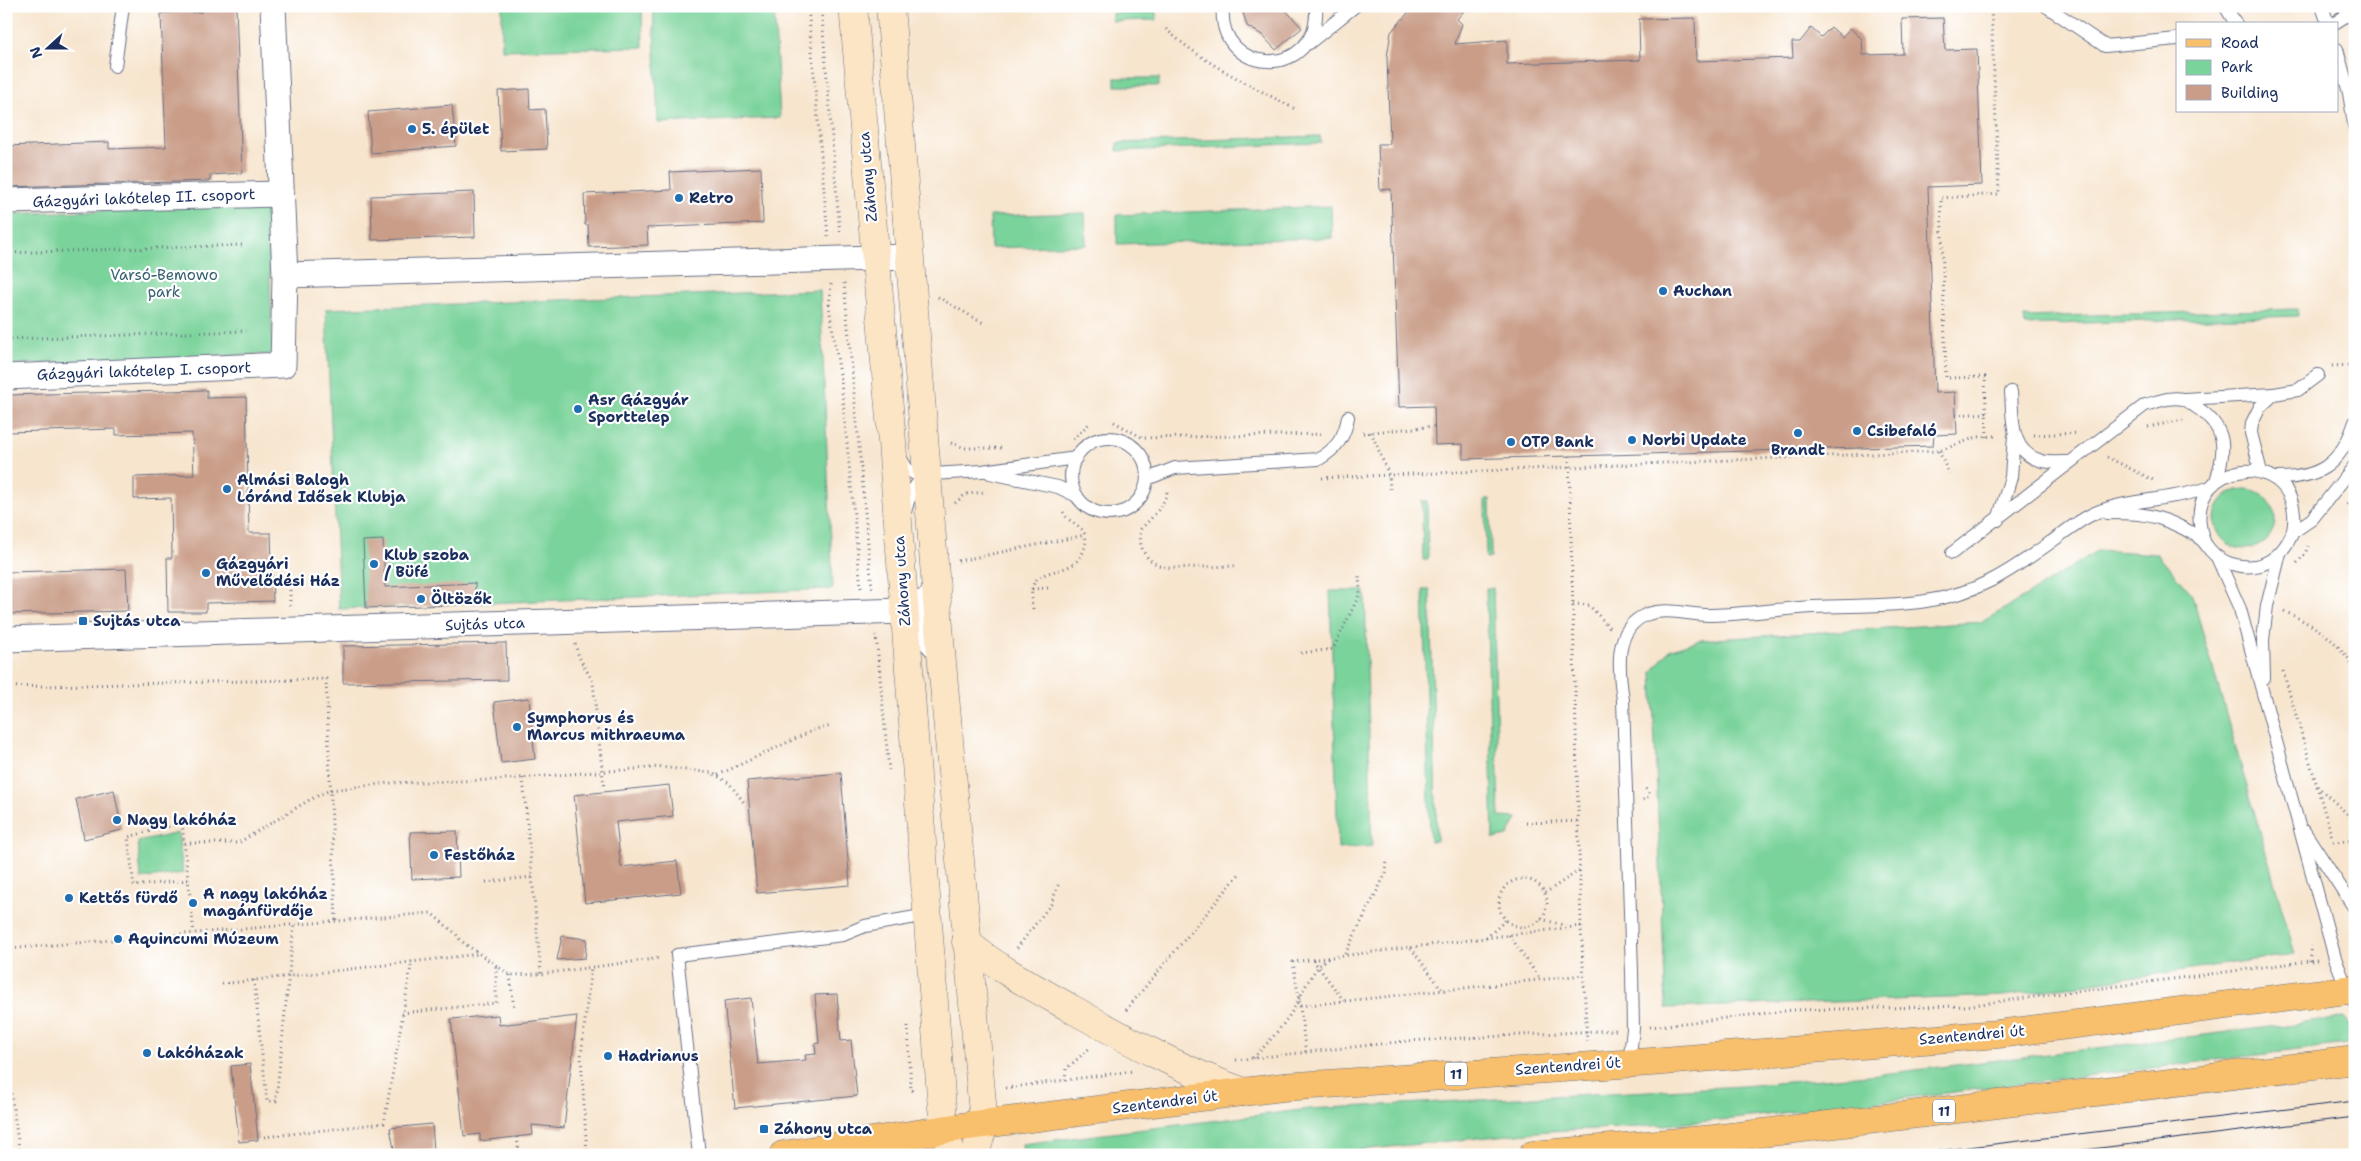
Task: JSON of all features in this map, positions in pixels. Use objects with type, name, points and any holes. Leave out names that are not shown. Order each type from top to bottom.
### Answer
[{"type":"main road","name":"Záhony utca","points":[[853,6],[890,429],[944,1129],[952,1155]]},
{"type":"main road","points":[[890,6],[941,652],[984,1124],[975,1155]]},
{"type":"main road","points":[[966,942],[1002,970],[1110,1030],[1211,1080],[1244,1092]]},
{"type":"main road","name":"Szentendrei út","points":[[783,1155],[944,1129],[1309,1085],[1998,1034],[2352,994]]},
{"type":"main road","name":"11","points":[[1533,1155],[1714,1139],[2355,1060]]},
{"type":"street","points":[[273,6],[285,276],[909,257]]},
{"type":"street","name":"Gázgyári lakótelep II. csoport","points":[[6,202],[281,194]]},
{"type":"street","name":"Gázgyári lakótelep I. csoport","points":[[6,377],[283,365],[285,276]]},
{"type":"street","name":"Sujtás utca","points":[[6,639],[873,603],[904,611],[937,596]]},
{"type":"street","points":[[904,611],[941,652]]},
{"type":"lane","points":[[115,66],[123,6]]},
{"type":"lane","points":[[1223,6],[1222,18],[1225,33],[1234,47],[1246,57],[1261,62],[1277,62],[1292,56],[1355,6]]},
{"type":"lane","points":[[1305,46],[1313,33],[1316,6]]},
{"type":"lane","points":[[2046,6],[2105,46],[2176,39]]},
{"type":"lane","points":[[2225,6],[2235,22]]},
{"type":"lane","points":[[2322,6],[2327,22]]},
{"type":"lane","points":[[2336,22],[2355,10]]},
{"type":"lane","points":[[2338,52],[2349,93],[2355,130]]},
{"type":"lane","points":[[1952,553],[1998,520],[2069,462],[2145,405],[2166,399],[2274,394],[2298,390],[2318,375]]},
{"type":"lane","points":[[1998,520],[2011,477],[2014,436],[2011,392]]},
{"type":"lane","points":[[2261,472],[2251,433],[2252,422],[2260,407],[2274,394]]},
{"type":"lane","points":[[2184,399],[2211,418],[2220,436],[2224,456],[2212,484],[2202,500],[2198,514],[2199,528],[2204,541],[2217,557],[2235,593],[2264,693],[2335,958],[2352,994]]},
{"type":"lane","points":[[1147,479],[1175,468],[1318,459],[1333,450],[1344,434],[1348,417]]},
{"type":"lane","points":[[2273,478],[2299,478],[2319,472],[2329,465],[2340,453],[2355,422]]},
{"type":"lane","points":[[890,429],[901,461],[907,470],[917,475],[982,471],[1076,458]]},
{"type":"lane","points":[[2014,436],[2032,457],[2043,462],[2069,462]]},
{"type":"lane","points":[[1106,438],[1119,439],[1137,450],[1146,469],[1147,479],[1138,500],[1129,508],[1119,513],[1107,514],[1095,511],[1084,505],[1077,496],[1072,484],[1072,472],[1076,458],[1083,449],[1093,442],[1106,438]]},
{"type":"lane","points":[[2264,693],[2264,640],[2267,606],[2280,553],[2293,532],[2312,518],[2355,465]]},
{"type":"lane","points":[[1629,1062],[1633,1029],[1632,972],[1623,700],[1618,659],[1623,641],[1633,624],[1648,614],[1678,610],[1710,615],[1760,610],[1926,601],[1967,592],[1995,580],[2094,514],[2126,503],[2186,496],[2230,473],[2246,470],[2261,472],[2273,478],[2284,489],[2292,502],[2295,517],[2293,532]]},
{"type":"lane","points":[[982,471],[1058,487],[1077,496]]},
{"type":"lane","points":[[899,542],[908,500],[919,481],[928,475]]},
{"type":"lane","points":[[2077,524],[2106,513],[2140,514],[2163,519],[2204,541]]},
{"type":"lane","points":[[2217,557],[2229,564],[2249,566],[2269,561],[2280,553]]},
{"type":"lane","points":[[2296,818],[2355,909]]},
{"type":"lane","points":[[699,1155],[677,955],[843,935],[865,926],[927,915]]},
{"type":"path","points":[[808,6],[873,603]]},
{"type":"path","points":[[820,6],[836,260],[829,307],[841,381],[862,595],[873,603]]},
{"type":"path","points":[[1987,437],[1986,377],[1946,378],[1941,198],[1999,194],[1991,6]]},
{"type":"path","points":[[1166,29],[1186,47],[1217,69],[1295,109]]},
{"type":"path","points":[[6,253],[242,245]]},
{"type":"path","points":[[936,296],[985,324]]},
{"type":"path","points":[[6,340],[246,331]]},
{"type":"path","points":[[2328,366],[2355,364]]},
{"type":"path","points":[[1956,415],[1987,413]]},
{"type":"path","points":[[2141,430],[2150,426],[2188,420]]},
{"type":"path","points":[[1072,440],[1091,422]]},
{"type":"path","points":[[1114,422],[1142,438],[1344,434],[1435,426]]},
{"type":"path","points":[[1371,432],[1389,475],[1390,489]]},
{"type":"path","points":[[1312,478],[1939,451],[1976,437],[2086,433],[2101,454],[2154,480],[2161,487],[2164,498]]},
{"type":"path","points":[[945,436],[954,446],[965,448],[1010,448]]},
{"type":"path","points":[[1819,449],[1819,456]]},
{"type":"path","points":[[1939,451],[1948,474]]},
{"type":"path","points":[[1570,456],[1581,926],[1588,1064]]},
{"type":"path","points":[[1172,486],[1166,492],[1165,501],[1141,529],[1140,545],[1149,560],[1158,566],[1168,568],[1236,566]]},
{"type":"path","points":[[2334,491],[2355,513]]},
{"type":"path","points":[[953,506],[966,494],[993,492]]},
{"type":"path","points":[[1033,608],[1032,590],[1038,579],[1047,573],[1072,567],[1080,559],[1086,543],[1081,527],[1070,521],[1062,507]]},
{"type":"path","points":[[950,562],[1085,535]]},
{"type":"path","points":[[2294,567],[2305,554],[2310,541]]},
{"type":"path","points":[[1301,653],[1333,649],[1360,593],[1359,575]]},
{"type":"path","points":[[1032,590],[1048,588]]},
{"type":"path","points":[[1573,604],[1589,605],[1623,641]]},
{"type":"path","points":[[2277,608],[2318,627],[2335,642],[2355,667]]},
{"type":"path","points":[[573,638],[579,657],[593,682],[604,788]]},
{"type":"path","points":[[2282,665],[2337,851]]},
{"type":"path","points":[[6,687],[326,679],[336,921]]},
{"type":"path","points":[[718,775],[816,729],[832,726]]},
{"type":"path","points":[[185,843],[238,842],[311,799],[330,790],[389,783],[523,778],[660,766],[705,771],[718,775],[729,783],[746,805]]},
{"type":"path","points":[[523,778],[541,974]]},
{"type":"path","points":[[2316,784],[2355,822]]},
{"type":"path","points":[[1638,785],[1649,792],[1649,796],[1639,801]]},
{"type":"path","points":[[1526,823],[1579,821]]},
{"type":"path","points":[[188,880],[134,886],[128,837],[182,823],[194,933]]},
{"type":"path","points":[[2333,842],[2355,840]]},
{"type":"path","points":[[1345,955],[1386,873],[1387,859]]},
{"type":"path","points":[[2345,867],[2352,878]]},
{"type":"path","points":[[1545,893],[1580,870]]},
{"type":"path","points":[[1065,1080],[1066,1069],[1110,1030],[1241,872]]},
{"type":"path","points":[[486,882],[532,877]]},
{"type":"path","points":[[1528,878],[1535,881],[1545,893],[1547,907],[1541,919],[1527,927],[1512,925],[1501,914],[1498,899],[1501,891],[1512,880],[1528,878]]},
{"type":"path","points":[[6,913],[6,926]]},
{"type":"path","points":[[6,949],[431,913],[479,954],[510,975],[541,974],[677,955]]},
{"type":"path","points":[[1541,919],[1569,927]]},
{"type":"path","points":[[1486,938],[1506,920]]},
{"type":"path","points":[[254,980],[267,1101],[276,1101],[287,975],[294,924]]},
{"type":"path","points":[[1309,1085],[1294,962],[1581,926]]},
{"type":"path","points":[[1509,935],[1540,979]]},
{"type":"path","points":[[2310,961],[2312,938]]},
{"type":"path","points":[[1411,948],[1443,992]]},
{"type":"path","points":[[222,984],[479,954]]},
{"type":"path","points":[[1253,1059],[1276,1034],[1317,966],[1330,957]]},
{"type":"path","points":[[1313,960],[1344,1002]]},
{"type":"path","points":[[264,1137],[384,1123],[412,961]]},
{"type":"path","points":[[402,1013],[496,1002],[496,965]]},
{"type":"path","points":[[587,1155],[581,1057],[591,967]]},
{"type":"path","points":[[510,975],[514,1008]]},
{"type":"path","points":[[1300,1006],[1443,992],[1584,975]]},
{"type":"path","points":[[1647,1018],[1648,1028]]},
{"type":"path","points":[[6,1059],[20,1155]]},
{"type":"path","points":[[517,1137],[519,1155]]},
{"type":"green space","points":[[502,6],[642,6],[643,47],[502,50]]},
{"type":"green space","points":[[653,6],[774,6],[780,118],[658,123]]},
{"type":"green space","points":[[1156,12],[1156,20],[1112,21],[1112,13]]},
{"type":"green space","points":[[1115,78],[1159,78],[1159,86],[1115,86]]},
{"type":"green space","points":[[1320,136],[1321,143],[1117,151],[1117,143]]},
{"type":"green space","name":"Varsó-Bemowo park","points":[[267,204],[273,354],[6,365],[6,214]]},
{"type":"green space","points":[[1331,206],[1332,238],[1117,244],[1117,215]]},
{"type":"green space","points":[[1085,213],[1086,245],[991,248],[990,216]]},
{"type":"green space","name":"Asr Gázgyár Sporttelep","points":[[820,290],[833,589],[339,609],[326,309]]},
{"type":"green space","points":[[2297,309],[2298,316],[2025,325],[2024,317]]},
{"type":"green space","points":[[2239,489],[2251,489],[2262,494],[2270,502],[2275,513],[2273,531],[2262,544],[2251,549],[2239,549],[2228,544],[2220,536],[2215,525],[2215,513],[2220,502],[2228,494]]},
{"type":"green space","points":[[1485,499],[1490,499],[1491,558],[1486,559]]},
{"type":"green space","points":[[1422,501],[1427,501],[1428,560],[1423,560]]},
{"type":"green space","points":[[2098,550],[2157,554],[2192,595],[2295,954],[2004,996],[1666,1008],[1652,672],[1669,650],[1699,640],[1982,622]]},
{"type":"green space","points":[[1486,588],[1493,588],[1499,817],[1517,818],[1508,836],[1493,839]]},
{"type":"green space","points":[[1423,590],[1430,590],[1437,841],[1430,841]]},
{"type":"green space","points":[[1330,591],[1365,591],[1372,846],[1338,849]]},
{"type":"green space","points":[[178,833],[183,873],[141,879],[138,842]]},
{"type":"green space","points":[[2344,1018],[2355,1032],[2355,1043],[1742,1118],[1641,1127],[1547,1131],[1311,1155],[1023,1155],[1022,1144],[1309,1109],[1743,1086],[1891,1073]]},
{"type":"building","points":[[201,6],[236,6],[242,173],[210,175],[210,181],[6,187],[6,146],[109,142],[109,149],[166,147],[161,13],[202,12]]},
{"type":"building","points":[[1241,6],[1282,6],[1302,28],[1276,50],[1262,35],[1247,26]]},
{"type":"building","name":"Auchan","points":[[1414,6],[1468,6],[1457,19],[1462,24],[1455,44],[1507,40],[1507,64],[1640,60],[1639,19],[1695,18],[1696,61],[1793,58],[1792,42],[1800,42],[1811,28],[1821,37],[1831,27],[1842,37],[1850,28],[1862,39],[1863,55],[1903,54],[1902,19],[1943,18],[1945,50],[1977,49],[1982,185],[1928,187],[1935,393],[1955,392],[1957,434],[1934,435],[1933,446],[1463,459],[1463,444],[1435,445],[1434,406],[1399,407],[1391,189],[1380,190],[1378,144],[1390,144],[1387,57],[1391,32]]},
{"type":"building","points":[[529,89],[530,110],[545,109],[547,149],[501,151],[498,91]]},
{"type":"building","name":"5. épület","points":[[452,105],[456,146],[371,153],[368,112]]},
{"type":"building","points":[[761,168],[763,223],[647,228],[648,245],[589,247],[588,225],[585,225],[584,194],[671,190],[670,172]]},
{"type":"building","points":[[474,192],[475,237],[372,240],[371,196]]},
{"type":"building","points":[[207,390],[207,398],[246,397],[249,533],[271,533],[273,601],[206,603],[206,612],[168,612],[167,558],[172,558],[171,498],[134,499],[134,477],[194,475],[192,433],[116,435],[116,429],[6,432],[6,395]]},
{"type":"building","name":"Öltözők","points":[[383,540],[385,587],[475,583],[475,604],[366,608],[363,541]]},
{"type":"building","points":[[126,569],[128,611],[6,614],[6,572]]},
{"type":"building","points":[[506,643],[507,680],[343,683],[343,646]]},
{"type":"building","points":[[529,698],[535,759],[501,763],[494,702]]},
{"type":"building","points":[[841,773],[850,885],[757,893],[747,781]]},
{"type":"building","points":[[669,785],[673,816],[616,822],[621,867],[677,861],[681,893],[585,903],[574,795]]},
{"type":"building","points":[[114,790],[122,830],[84,839],[76,799]]},
{"type":"building","name":"Festőház","points":[[457,831],[459,877],[412,879],[410,832]]},
{"type":"building","points":[[562,936],[587,939],[585,958],[557,960]]},
{"type":"building","points":[[837,994],[841,1041],[851,1040],[857,1096],[735,1108],[724,1001],[751,998],[758,1064],[806,1060],[805,1055],[816,1054],[815,1044],[819,1043],[815,995]]},
{"type":"building","points":[[498,1015],[499,1025],[577,1016],[564,1128],[532,1125],[533,1135],[480,1141],[480,1134],[464,1136],[451,1019]]},
{"type":"building","points":[[250,1064],[258,1140],[239,1142],[231,1066]]},
{"type":"building","points":[[432,1124],[434,1150],[395,1154],[390,1128]]},
{"type":"tram line","points":[[1902,1155],[2355,1101]]},
{"type":"tram line","points":[[2042,1155],[2355,1117]]},
{"type":"place","name":"5. épület","points":[[412,129]]},
{"type":"place","name":"Retro","points":[[679,198]]},
{"type":"place","name":"Auchan","points":[[1663,291]]},
{"type":"place","name":"Asr Gázgyár Sporttelep","points":[[578,409]]},
{"type":"place","name":"Csibefaló","points":[[1857,431]]},
{"type":"place","name":"Brandt","points":[[1798,433]]},
{"type":"place","name":"Norbi Update","points":[[1632,440]]},
{"type":"place","name":"OTP Bank","points":[[1511,442]]},
{"type":"place","name":"Almási Balogh Lóránd Idősek Klubja","points":[[227,489]]},
{"type":"place","name":"Klub szoba / Büfé","points":[[374,564]]},
{"type":"place","name":"Gázgyári Művelődési Ház","points":[[206,573]]},
{"type":"place","name":"Öltözők","points":[[421,599]]},
{"type":"place","name":"Sujtás utca","points":[[83,621]]},
{"type":"place","name":"Symphorus és Marcus mithraeuma","points":[[517,727]]},
{"type":"place","name":"Nagy lakóház","points":[[117,820]]},
{"type":"place","name":"Festőház","points":[[434,855]]},
{"type":"place","name":"Kettős fürdő","points":[[69,898]]},
{"type":"place","name":"A nagy lakóház magánfürdője","points":[[193,903]]},
{"type":"place","name":"Aquincumi Múzeum","points":[[118,939]]},
{"type":"place","name":"Lakóházak","points":[[147,1053]]},
{"type":"place","name":"Hadrianus","points":[[608,1056]]},
{"type":"place","name":"Záhony utca","points":[[764,1129]]}]
